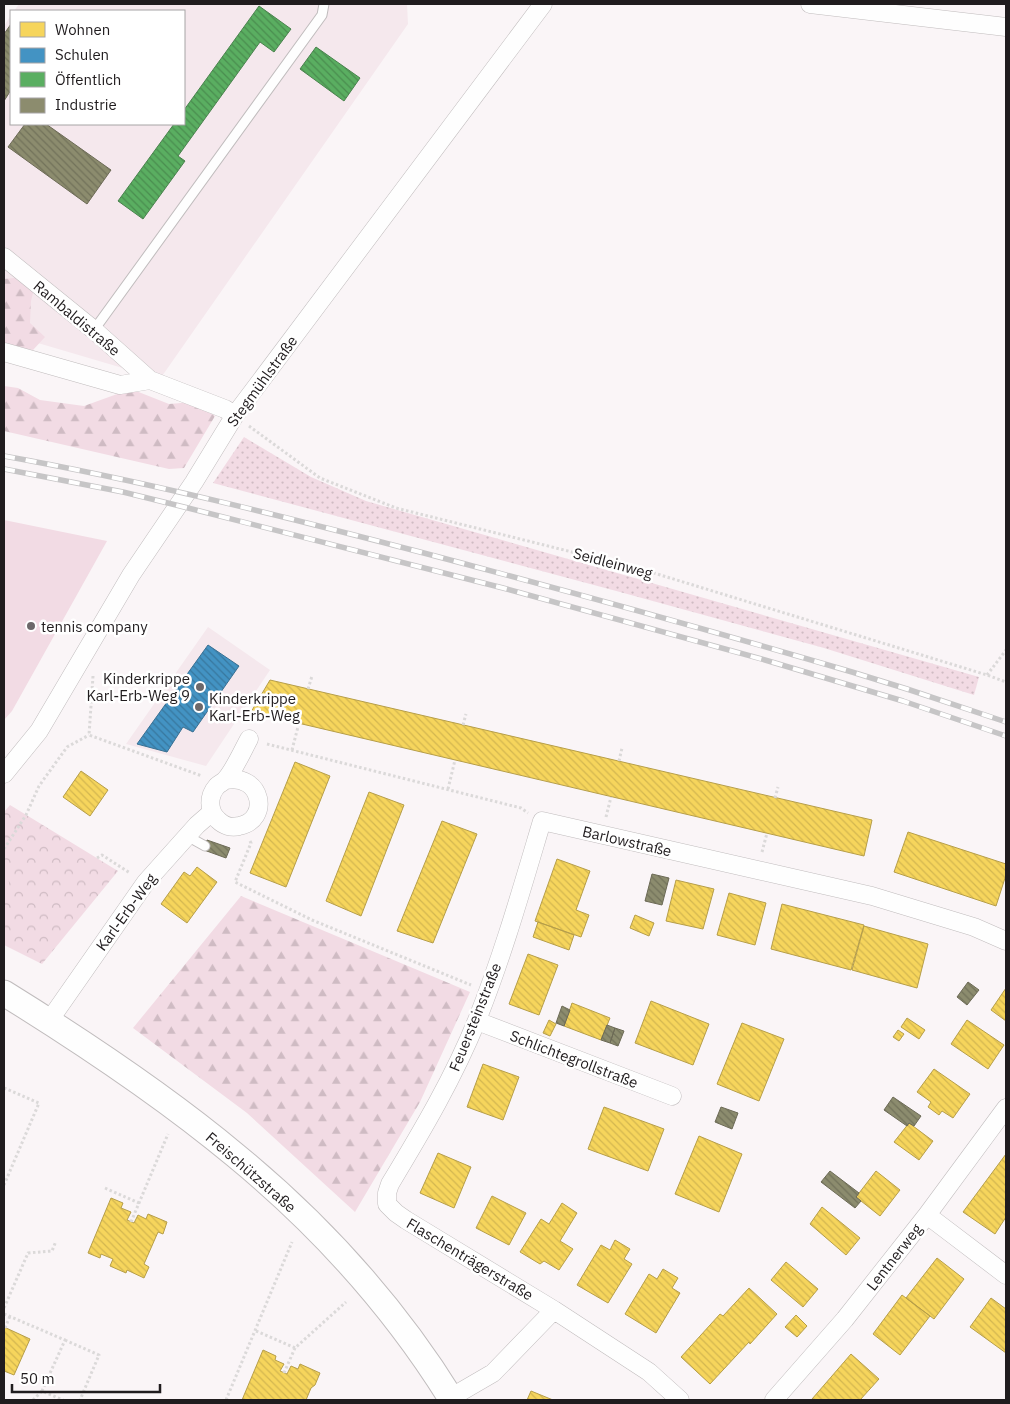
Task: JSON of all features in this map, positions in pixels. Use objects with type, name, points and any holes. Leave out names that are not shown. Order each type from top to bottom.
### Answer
[{"type":"main road","name":"Freischützstraße","points":[[4,993],[49,1021],[182,1114],[236,1155],[308,1221],[384,1304],[451,1399]]},
{"type":"street","name":"Stegmühlstraße","points":[[4,774],[39,731],[131,575],[194,482],[235,415],[543,4]]},
{"type":"street","points":[[810,4],[1006,26]]},
{"type":"street","name":"Rambaldistraße","points":[[4,257],[94,330],[150,380]]},
{"type":"street","points":[[4,352],[120,385],[150,380],[225,409],[235,415]]},
{"type":"street","points":[[221,783],[234,778],[250,783],[255,790],[259,798],[259,806],[256,814],[244,825],[229,826],[216,819],[212,812],[211,798],[249,739]]},
{"type":"street","name":"Karl-Erb-Weg","points":[[49,1021],[146,882],[196,825],[212,812]]},
{"type":"street","name":"Barlowstraße","points":[[542,821],[872,896],[974,927],[1006,941]]},
{"type":"street","name":"Feuersteinstraße","points":[[388,1204],[387,1193],[390,1184],[443,1092],[477,1021],[514,916],[542,821]]},
{"type":"street","name":"Schlichtegrollstraße","points":[[477,1021],[672,1096]]},
{"type":"street","name":"Lentnerweg","points":[[774,1400],[845,1319],[927,1216],[1006,1108]]},
{"type":"street","name":"Flaschenträgerstraße","points":[[388,1204],[406,1220],[554,1310],[649,1372],[680,1400]]},
{"type":"street","points":[[927,1216],[1006,1275]]},
{"type":"street","points":[[451,1399],[493,1373],[554,1310]]},
{"type":"lane","points":[[94,330],[322,15],[324,4]]},
{"type":"lane","points":[[187,836],[205,846]]},
{"type":"path","name":"Seidleinweg","points":[[235,415],[320,478],[396,508],[644,570],[987,674],[1006,682]]},
{"type":"path","points":[[87,648],[94,660],[89,735]]},
{"type":"path","points":[[987,674],[1006,650]]},
{"type":"path","points":[[308,689],[312,676]]},
{"type":"path","points":[[463,725],[466,714]]},
{"type":"path","points":[[292,750],[299,723]]},
{"type":"path","points":[[4,849],[26,815],[39,786],[67,747],[89,735],[221,783]]},
{"type":"path","points":[[249,739],[521,808],[542,821]]},
{"type":"path","points":[[619,762],[622,748]]},
{"type":"path","points":[[448,790],[455,760]]},
{"type":"path","points":[[776,798],[778,787]]},
{"type":"path","points":[[244,825],[251,842],[235,882],[312,920],[488,992]]},
{"type":"path","points":[[97,858],[102,855],[146,882]]},
{"type":"path","points":[[4,1088],[39,1103],[4,1185]]},
{"type":"path","points":[[131,1222],[168,1134]]},
{"type":"path","points":[[104,1188],[139,1203]]},
{"type":"path","points":[[4,1308],[28,1252],[52,1251],[56,1241]]},
{"type":"path","points":[[226,1400],[292,1242]]},
{"type":"path","points":[[284,1373],[295,1348],[346,1302]]},
{"type":"path","points":[[4,1314],[99,1355],[80,1400]]},
{"type":"path","points":[[5,1328],[10,1316]]},
{"type":"path","points":[[256,1332],[295,1348]]},
{"type":"path","points":[[33,1400],[42,1391],[65,1340]]},
{"type":"path","points":[[42,1391],[63,1400]]},
{"type":"shaded area","points":[[19,4],[407,4],[408,24],[160,379],[4,333],[4,26],[10,17],[10,125],[185,125],[185,10],[15,10]]},
{"type":"shaded area","name":"Kinderkrippe Karl-Erb-Weg","points":[[208,627],[270,670],[206,766],[126,744]]},
{"type":"green space","points":[[24,277],[34,289],[31,301],[30,323],[45,337],[33,350],[4,345],[4,279]]},
{"type":"green space","points":[[4,386],[18,388],[40,400],[84,406],[131,389],[169,404],[193,402],[215,416],[184,468],[169,469],[4,431]]},
{"type":"green space","points":[[244,437],[311,477],[366,501],[979,677],[974,695],[824,648],[213,483]]},
{"type":"green space","name":"tennis company","points":[[4,520],[107,541],[12,711],[4,720]]},
{"type":"green space","points":[[10,805],[118,871],[42,964],[4,945],[4,812]]},
{"type":"green space","points":[[4,872],[9,886],[8,894],[4,901]]},
{"type":"green space","points":[[241,896],[470,992],[420,1102],[355,1212],[247,1113],[133,1028]]},
{"type":"building: Wohnen","points":[[270,680],[872,820],[864,856],[251,712]]},
{"type":"building: Wohnen","points":[[295,762],[330,776],[286,887],[250,873]]},
{"type":"building: Wohnen","points":[[81,771],[108,790],[90,816],[63,797]]},
{"type":"building: Wohnen","points":[[369,792],[404,805],[361,916],[326,901]]},
{"type":"building: Wohnen","points":[[442,821],[477,834],[433,943],[397,931]]},
{"type":"building: Wohnen","points":[[908,832],[1006,864],[1006,875],[996,906],[894,872]]},
{"type":"building: Wohnen","points":[[557,859],[590,871],[576,910],[589,915],[581,937],[535,921]]},
{"type":"building: Wohnen","points":[[197,867],[217,882],[187,923],[161,904],[184,872],[190,876]]},
{"type":"building: Wohnen","points":[[676,880],[714,889],[703,929],[666,921]]},
{"type":"building: Wohnen","points":[[729,893],[766,903],[755,945],[717,935]]},
{"type":"building: Wohnen","points":[[782,904],[864,925],[851,970],[771,949]]},
{"type":"building: Wohnen","points":[[635,915],[654,923],[649,936],[630,928]]},
{"type":"building: Wohnen","points":[[538,922],[574,935],[569,950],[533,937]]},
{"type":"building: Wohnen","points":[[864,926],[928,944],[917,988],[852,970]]},
{"type":"building: Wohnen","points":[[528,954],[558,965],[539,1015],[509,1004]]},
{"type":"building: Wohnen","points":[[1006,988],[1006,1021],[991,1010]]},
{"type":"building: Wohnen","points":[[651,1001],[709,1024],[693,1065],[635,1043]]},
{"type":"building: Wohnen","points":[[572,1003],[610,1018],[601,1040],[564,1026]]},
{"type":"building: Wohnen","points":[[907,1018],[925,1030],[919,1039],[901,1027]]},
{"type":"building: Wohnen","points":[[549,1020],[556,1024],[550,1036],[543,1033]]},
{"type":"building: Wohnen","points":[[967,1020],[1004,1045],[988,1069],[951,1044]]},
{"type":"building: Wohnen","points":[[742,1023],[784,1039],[759,1101],[717,1084]]},
{"type":"building: Wohnen","points":[[898,1030],[904,1034],[899,1041],[893,1037]]},
{"type":"building: Wohnen","points":[[483,1064],[519,1077],[503,1120],[467,1107]]},
{"type":"building: Wohnen","points":[[934,1069],[970,1094],[953,1118],[942,1111],[939,1115],[928,1107],[931,1102],[917,1092]]},
{"type":"building: Wohnen","points":[[604,1107],[664,1129],[648,1171],[588,1149]]},
{"type":"building: Wohnen","points":[[909,1123],[933,1141],[919,1160],[894,1142]]},
{"type":"building: Wohnen","points":[[699,1136],[742,1154],[719,1212],[675,1194]]},
{"type":"building: Wohnen","points":[[438,1153],[471,1167],[454,1208],[420,1193]]},
{"type":"building: Wohnen","points":[[1006,1154],[1006,1217],[995,1234],[963,1212]]},
{"type":"building: Wohnen","points":[[876,1171],[900,1190],[880,1216],[856,1197]]},
{"type":"building: Wohnen","points":[[492,1196],[526,1213],[509,1245],[476,1228]]},
{"type":"building: Wohnen","points":[[111,1198],[123,1203],[121,1208],[131,1212],[127,1220],[134,1223],[138,1215],[146,1219],[148,1214],[167,1222],[163,1234],[158,1232],[144,1264],[149,1267],[144,1278],[127,1270],[126,1273],[110,1266],[113,1259],[101,1254],[100,1258],[88,1253]]},
{"type":"building: Wohnen","points":[[562,1203],[577,1213],[560,1241],[573,1249],[559,1270],[544,1261],[540,1264],[520,1252],[541,1219],[549,1224]]},
{"type":"building: Wohnen","points":[[822,1207],[860,1238],[846,1255],[810,1224]]},
{"type":"building: Wohnen","points":[[615,1240],[630,1249],[624,1259],[632,1264],[608,1303],[577,1285],[601,1245],[610,1250]]},
{"type":"building: Wohnen","points":[[937,1258],[964,1279],[934,1319],[906,1298]]},
{"type":"building: Wohnen","points":[[786,1262],[818,1289],[803,1307],[771,1280]]},
{"type":"building: Wohnen","points":[[663,1269],[678,1278],[672,1288],[680,1293],[656,1333],[625,1314],[649,1274],[657,1279]]},
{"type":"building: Wohnen","points":[[749,1288],[777,1314],[710,1384],[681,1357],[720,1314],[723,1316]]},
{"type":"building: Wohnen","points":[[902,1295],[930,1316],[900,1355],[873,1334]]},
{"type":"building: Wohnen","points":[[991,1298],[1006,1309],[1006,1353],[970,1327]]},
{"type":"building: Wohnen","points":[[796,1315],[807,1326],[797,1337],[785,1327]]},
{"type":"building: Wohnen","points":[[4,1327],[30,1339],[14,1375],[4,1371]]},
{"type":"building: Wohnen","points":[[263,1350],[276,1356],[275,1360],[284,1364],[280,1371],[287,1374],[291,1366],[298,1369],[300,1364],[320,1373],[306,1400],[242,1400]]},
{"type":"building: Wohnen","points":[[851,1354],[879,1379],[860,1400],[813,1400],[812,1399]]},
{"type":"building: Wohnen","points":[[531,1391],[553,1400],[527,1400]]},
{"type":"building: Schulen","points":[[208,645],[239,666],[193,732],[183,727],[167,752],[137,744]]},
{"type":"building: Öffentlich","points":[[259,6],[291,29],[274,52],[260,42],[178,156],[185,161],[143,219],[118,201],[173,125],[185,125],[185,109]]},
{"type":"building: Öffentlich","points":[[316,47],[360,78],[344,101],[300,69]]},
{"type":"building: Industrie","points":[[10,25],[10,92],[4,101],[4,34]]},
{"type":"building: Industrie","points":[[24,125],[47,125],[111,170],[87,204],[8,147]]},
{"type":"building: Industrie","points":[[207,840],[230,848],[226,858],[204,850]]},
{"type":"building: Industrie","points":[[652,874],[669,878],[662,905],[645,901]]},
{"type":"building: Industrie","points":[[968,982],[979,990],[967,1005],[957,997]]},
{"type":"building: Industrie","points":[[562,1006],[570,1010],[564,1026],[556,1023]]},
{"type":"building: Industrie","points":[[607,1025],[615,1028],[610,1043],[601,1040]]},
{"type":"building: Industrie","points":[[615,1028],[624,1031],[618,1046],[610,1043]]},
{"type":"building: Industrie","points":[[893,1097],[921,1116],[914,1126],[909,1123],[907,1126],[884,1110]]},
{"type":"building: Industrie","points":[[721,1107],[738,1113],[732,1129],[715,1122]]},
{"type":"building: Industrie","points":[[830,1171],[859,1193],[856,1197],[861,1201],[855,1208],[821,1182]]},
{"type":"railway","points":[[4,456],[109,476],[213,500],[474,566],[852,672],[1006,722]]},
{"type":"railway","points":[[4,469],[123,492],[503,588],[765,660],[903,701],[1006,736]]},
{"type":"place","name":"tennis company","points":[[31,626]]},
{"type":"place","name":"Kinderkrippe Karl-Erb-Weg 9","points":[[200,687]]},
{"type":"place","name":"Kinderkrippe Karl-Erb-Weg","points":[[199,707]]}]
